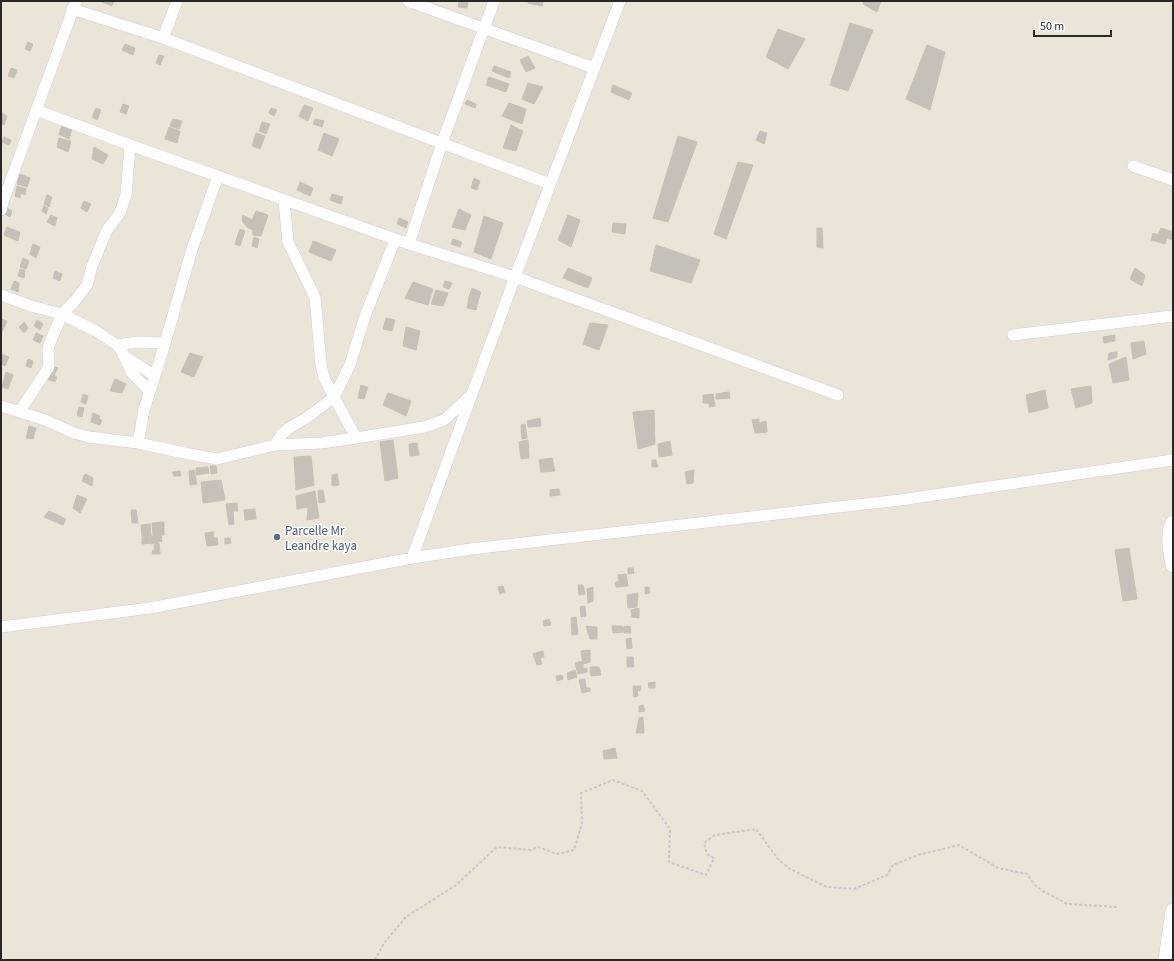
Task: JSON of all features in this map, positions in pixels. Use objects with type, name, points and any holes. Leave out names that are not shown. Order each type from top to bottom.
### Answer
[{"type":"street","points":[[163,38],[177,1]]},
{"type":"street","points":[[408,1],[594,68]]},
{"type":"street","points":[[409,244],[442,143],[494,1]]},
{"type":"street","points":[[412,558],[515,277],[620,1]]},
{"type":"street","points":[[1,210],[3,196],[74,5],[550,184]]},
{"type":"street","points":[[36,110],[395,240],[515,277],[838,395]]},
{"type":"street","points":[[19,412],[49,366],[49,345],[62,314],[74,302],[87,285],[92,266],[107,230],[120,213],[126,195],[130,145]]},
{"type":"street","points":[[1133,166],[1173,180]]},
{"type":"street","points":[[138,443],[144,410],[192,249],[218,176]]},
{"type":"street","points":[[284,200],[288,242],[315,296],[321,364],[324,378],[356,438]]},
{"type":"street","points":[[275,445],[282,434],[289,428],[308,417],[334,397],[350,365],[365,316],[395,240]]},
{"type":"street","points":[[1,295],[38,309],[62,314],[96,331],[117,345],[131,372],[150,392]]},
{"type":"street","points":[[1013,335],[1173,316]]},
{"type":"street","points":[[117,345],[139,342],[165,342]]},
{"type":"street","points":[[123,355],[155,376]]},
{"type":"street","points":[[1,406],[45,420],[74,433],[89,437],[138,443],[216,459],[275,445],[321,443],[424,427],[444,420],[472,394]]},
{"type":"street","points":[[1,627],[150,608],[412,558],[471,549],[900,500],[1173,460]]},
{"type":"street","points":[[1173,523],[1170,538],[1173,565]]},
{"type":"street","points":[[1166,960],[1173,913]]},
{"type":"path","points":[[375,960],[384,943],[406,917],[456,885],[497,847],[531,850],[538,847],[557,854],[574,850],[582,823],[581,793],[613,780],[642,791],[670,829],[669,862],[706,875],[714,858],[706,854],[704,843],[715,835],[756,829],[778,859],[790,869],[828,888],[854,889],[887,875],[893,865],[918,855],[959,845],[998,868],[1027,874],[1035,885],[1043,891],[1067,904],[1119,907]]},
{"type":"building","points":[[100,1],[114,1],[112,6]]},
{"type":"building","points":[[459,1],[468,1],[467,8],[458,7]]},
{"type":"building","points":[[528,1],[543,1],[542,6],[528,3]]},
{"type":"building","points":[[864,1],[881,1],[877,12],[863,4]]},
{"type":"building","points":[[850,23],[873,30],[848,91],[830,85]]},
{"type":"building","points":[[778,29],[805,39],[788,69],[766,57]]},
{"type":"building","points":[[28,42],[33,44],[30,51],[25,49]]},
{"type":"building","points":[[125,44],[135,48],[133,55],[122,50]]},
{"type":"building","points":[[927,45],[945,52],[930,110],[906,99]]},
{"type":"building","points":[[159,55],[164,56],[160,65],[156,63]]},
{"type":"building","points":[[528,56],[535,68],[526,72],[520,60]]},
{"type":"building","points":[[494,66],[511,72],[509,78],[492,71]]},
{"type":"building","points":[[11,68],[17,70],[14,78],[8,76]]},
{"type":"building","points":[[489,77],[509,84],[506,92],[486,85]]},
{"type":"building","points":[[528,83],[543,87],[534,104],[522,99]]},
{"type":"building","points":[[613,85],[632,93],[629,100],[611,92]]},
{"type":"building","points":[[467,100],[476,104],[475,108],[465,104]]},
{"type":"building","points":[[509,103],[526,109],[522,124],[502,116]]},
{"type":"building","points":[[123,104],[129,106],[126,114],[120,112]]},
{"type":"building","points":[[304,105],[313,108],[308,121],[299,116]]},
{"type":"building","points":[[96,108],[101,110],[97,120],[92,117]]},
{"type":"building","points":[[271,108],[277,110],[274,116],[269,113]]},
{"type":"building","points":[[2,113],[7,116],[4,125],[1,124]]},
{"type":"building","points":[[173,119],[182,121],[179,129],[170,126]]},
{"type":"building","points":[[315,119],[324,121],[322,127],[313,124]]},
{"type":"building","points":[[262,122],[270,124],[266,134],[259,131]]},
{"type":"building","points":[[62,125],[72,129],[69,139],[59,134]]},
{"type":"building","points":[[511,125],[523,131],[516,151],[503,148]]},
{"type":"building","points":[[169,127],[180,131],[177,143],[165,139]]},
{"type":"building","points":[[760,131],[767,133],[764,144],[756,140]]},
{"type":"building","points":[[256,133],[265,136],[260,149],[252,146]]},
{"type":"building","points":[[324,133],[339,139],[332,156],[318,150]]},
{"type":"building","points":[[678,136],[697,142],[668,222],[653,218]]},
{"type":"building","points":[[4,137],[11,140],[9,145],[2,142]]},
{"type":"building","points":[[59,138],[71,141],[68,152],[57,147]]},
{"type":"building","points":[[94,147],[108,155],[103,164],[92,159]]},
{"type":"building","points":[[738,162],[753,165],[726,239],[714,234]]},
{"type":"building","points":[[20,174],[30,178],[27,187],[17,184]]},
{"type":"building","points":[[474,178],[480,181],[477,190],[471,188]]},
{"type":"building","points":[[300,182],[313,188],[310,196],[297,190]]},
{"type":"building","points":[[17,186],[26,189],[25,195],[21,193],[20,198],[15,196]]},
{"type":"building","points":[[332,194],[343,197],[341,204],[330,200]]},
{"type":"building","points":[[47,195],[52,197],[49,207],[44,204]]},
{"type":"building","points":[[84,201],[91,204],[87,212],[81,208]]},
{"type":"building","points":[[44,206],[48,208],[46,214],[42,211]]},
{"type":"building","points":[[7,208],[12,211],[10,217],[5,214]]},
{"type":"building","points":[[459,209],[471,215],[465,230],[452,227]]},
{"type":"building","points":[[256,211],[268,215],[261,236],[253,235],[253,230],[248,228],[242,221],[243,215],[252,220]]},
{"type":"building","points":[[51,215],[57,218],[55,226],[47,222]]},
{"type":"building","points":[[568,215],[580,220],[571,247],[558,240]]},
{"type":"building","points":[[484,216],[503,223],[491,259],[474,252]]},
{"type":"building","points":[[399,218],[408,222],[406,228],[397,224]]},
{"type":"building","points":[[613,223],[626,224],[625,234],[612,232]]},
{"type":"building","points":[[7,227],[20,232],[18,241],[4,235]]},
{"type":"building","points":[[817,228],[822,228],[823,248],[817,247]]},
{"type":"building","points":[[1161,228],[1173,232],[1173,240],[1167,238],[1165,244],[1151,240],[1153,233],[1158,235]]},
{"type":"building","points":[[240,229],[245,231],[240,246],[235,244]]},
{"type":"building","points":[[254,237],[259,239],[257,248],[252,246]]},
{"type":"building","points":[[453,239],[462,242],[460,247],[451,244]]},
{"type":"building","points":[[313,241],[336,250],[331,261],[309,252]]},
{"type":"building","points":[[33,244],[40,247],[36,258],[30,254]]},
{"type":"building","points":[[656,245],[700,260],[691,283],[650,271]]},
{"type":"building","points":[[23,258],[29,261],[26,269],[20,267]]},
{"type":"building","points":[[568,268],[592,278],[588,288],[563,278]]},
{"type":"building","points":[[1135,268],[1145,275],[1142,286],[1130,279]]},
{"type":"building","points":[[20,269],[25,270],[24,278],[18,276]]},
{"type":"building","points":[[55,271],[62,274],[60,281],[53,278]]},
{"type":"building","points":[[14,281],[19,283],[18,292],[11,289]]},
{"type":"building","points":[[445,281],[452,283],[449,289],[443,287]]},
{"type":"building","points":[[413,282],[433,289],[428,305],[405,298]]},
{"type":"building","points":[[472,288],[481,292],[478,301],[469,297]]},
{"type":"building","points":[[436,290],[448,293],[443,306],[431,304]]},
{"type":"building","points":[[469,297],[478,301],[476,310],[467,308]]},
{"type":"building","points":[[386,318],[395,320],[392,331],[383,329]]},
{"type":"building","points":[[1,319],[7,321],[2,332],[1,332]]},
{"type":"building","points":[[37,320],[43,324],[40,330],[34,326]]},
{"type":"building","points":[[24,322],[28,328],[24,333],[19,327]]},
{"type":"building","points":[[590,323],[608,325],[599,350],[583,344]]},
{"type":"building","points":[[406,327],[420,331],[416,350],[403,346]]},
{"type":"building","points":[[36,333],[43,336],[40,343],[33,340]]},
{"type":"building","points":[[1115,335],[1115,341],[1104,343],[1103,337]]},
{"type":"building","points":[[1144,341],[1146,354],[1133,359],[1131,343]]},
{"type":"building","points":[[1117,352],[1117,357],[1108,360],[1109,353]]},
{"type":"building","points":[[190,353],[203,357],[194,377],[181,372]]},
{"type":"building","points":[[1,354],[9,357],[5,366],[1,364]]},
{"type":"building","points":[[1126,357],[1129,380],[1113,383],[1109,364]]},
{"type":"building","points":[[28,359],[33,361],[31,368],[26,366]]},
{"type":"building","points":[[52,366],[58,368],[54,375],[57,377],[55,382],[47,379]]},
{"type":"building","points":[[6,372],[13,375],[8,389],[2,387]]},
{"type":"building","points":[[115,379],[126,384],[122,393],[110,391]]},
{"type":"building","points":[[361,385],[368,387],[364,399],[358,398]]},
{"type":"building","points":[[1091,386],[1092,403],[1076,408],[1071,389]]},
{"type":"building","points":[[1045,390],[1048,408],[1029,413],[1026,395]]},
{"type":"building","points":[[729,392],[730,398],[716,399],[716,394]]},
{"type":"building","points":[[388,393],[411,401],[406,416],[383,405]]},
{"type":"building","points":[[83,394],[88,396],[86,404],[81,402]]},
{"type":"building","points":[[713,394],[715,406],[709,407],[709,403],[703,403],[703,395]]},
{"type":"building","points":[[79,407],[84,408],[82,417],[77,415]]},
{"type":"building","points":[[654,410],[655,444],[638,449],[633,412]]},
{"type":"building","points":[[93,413],[100,416],[99,419],[102,420],[100,425],[91,422]]},
{"type":"building","points":[[540,418],[541,426],[528,427],[527,421]]},
{"type":"building","points":[[759,419],[759,433],[755,433],[752,420]]},
{"type":"building","points":[[766,421],[767,432],[759,433],[758,423]]},
{"type":"building","points":[[525,424],[527,438],[522,439],[521,425]]},
{"type":"building","points":[[29,426],[36,428],[33,439],[26,438]]},
{"type":"building","points":[[393,440],[398,478],[385,481],[380,442]]},
{"type":"building","points":[[528,440],[529,458],[521,459],[519,442]]},
{"type":"building","points":[[670,441],[672,455],[659,457],[658,444]]},
{"type":"building","points":[[417,443],[419,455],[410,456],[409,444]]},
{"type":"building","points":[[311,456],[314,485],[296,490],[294,457]]},
{"type":"building","points":[[552,458],[555,471],[541,472],[539,460]]},
{"type":"building","points":[[652,460],[656,460],[658,467],[652,467]]},
{"type":"building","points":[[210,466],[216,466],[217,473],[211,474]]},
{"type":"building","points":[[208,467],[209,473],[196,475],[196,468]]},
{"type":"building","points":[[194,470],[197,484],[190,485],[189,471]]},
{"type":"building","points":[[694,470],[693,483],[687,484],[685,472]]},
{"type":"building","points":[[180,471],[181,476],[174,476],[172,472]]},
{"type":"building","points":[[85,474],[93,478],[92,486],[82,481]]},
{"type":"building","points":[[337,474],[339,485],[332,486],[332,475]]},
{"type":"building","points":[[221,480],[225,500],[203,503],[201,482]]},
{"type":"building","points":[[559,489],[560,495],[550,496],[550,490]]},
{"type":"building","points":[[323,490],[325,502],[319,503],[318,491]]},
{"type":"building","points":[[315,491],[319,518],[307,520],[308,507],[297,509],[296,496]]},
{"type":"building","points":[[77,495],[87,499],[80,513],[73,508]]},
{"type":"building","points":[[237,503],[238,511],[233,511],[234,524],[229,525],[226,504]]},
{"type":"building","points":[[255,509],[256,519],[245,520],[244,510]]},
{"type":"building","points":[[131,510],[136,510],[138,523],[132,523]]},
{"type":"building","points":[[49,511],[66,519],[63,525],[44,517]]},
{"type":"building","points":[[164,522],[164,535],[153,535],[152,523]]},
{"type":"building","points":[[150,524],[151,536],[142,537],[141,525]]},
{"type":"building","points":[[214,532],[213,538],[217,538],[218,545],[207,546],[205,533]]},
{"type":"building","points":[[161,535],[162,541],[151,544],[151,536]]},
{"type":"building","points":[[150,537],[151,543],[142,544],[142,538]]},
{"type":"building","points":[[225,538],[230,538],[231,543],[225,544]]},
{"type":"building","points":[[159,543],[160,554],[152,554],[153,550],[155,550],[154,544]]},
{"type":"building","points":[[1129,548],[1137,599],[1123,601],[1115,550]]},
{"type":"building","points":[[628,568],[633,568],[634,573],[628,574]]},
{"type":"building","points":[[626,574],[628,586],[616,587],[615,583],[619,581],[618,575]]},
{"type":"building","points":[[578,585],[583,585],[585,594],[579,595]]},
{"type":"building","points":[[503,586],[505,592],[500,594],[498,587]]},
{"type":"building","points":[[593,587],[593,601],[588,603],[587,589]]},
{"type":"building","points":[[645,587],[649,587],[650,593],[645,594]]},
{"type":"building","points":[[638,593],[637,607],[628,608],[627,595]]},
{"type":"building","points":[[585,606],[586,616],[581,617],[580,607]]},
{"type":"building","points":[[639,608],[639,618],[632,617],[631,610]]},
{"type":"building","points":[[576,617],[578,634],[572,635],[571,618]]},
{"type":"building","points":[[549,619],[551,625],[544,626],[543,621]]},
{"type":"building","points":[[586,626],[597,627],[597,639],[590,639]]},
{"type":"building","points":[[612,626],[622,626],[623,632],[613,633]]},
{"type":"building","points":[[630,626],[631,633],[624,633],[623,627]]},
{"type":"building","points":[[631,638],[632,648],[627,649],[626,639]]},
{"type":"building","points":[[590,650],[590,662],[583,664],[581,651]]},
{"type":"building","points":[[543,651],[544,657],[540,658],[542,664],[537,665],[533,654]]},
{"type":"building","points":[[627,657],[633,657],[634,667],[627,667]]},
{"type":"building","points":[[583,661],[583,669],[587,668],[587,672],[578,674],[575,663]]},
{"type":"building","points":[[590,667],[599,667],[601,675],[591,676]]},
{"type":"building","points":[[575,670],[577,677],[568,680],[567,673]]},
{"type":"building","points":[[562,675],[563,679],[557,681],[556,676]]},
{"type":"building","points":[[585,679],[586,688],[590,688],[590,691],[582,693],[579,680]]},
{"type":"building","points":[[655,682],[655,688],[649,688],[648,683]]},
{"type":"building","points":[[633,686],[641,686],[640,691],[637,690],[638,696],[634,697]]},
{"type":"building","points":[[643,705],[645,711],[639,712],[639,706]]},
{"type":"building","points":[[643,717],[644,733],[636,733],[639,718]]},
{"type":"building","points":[[615,748],[617,758],[604,759],[603,751]]},
{"type":"place","name":"Parcelle Mr Leandre kaya","points":[[277,537]]}]
